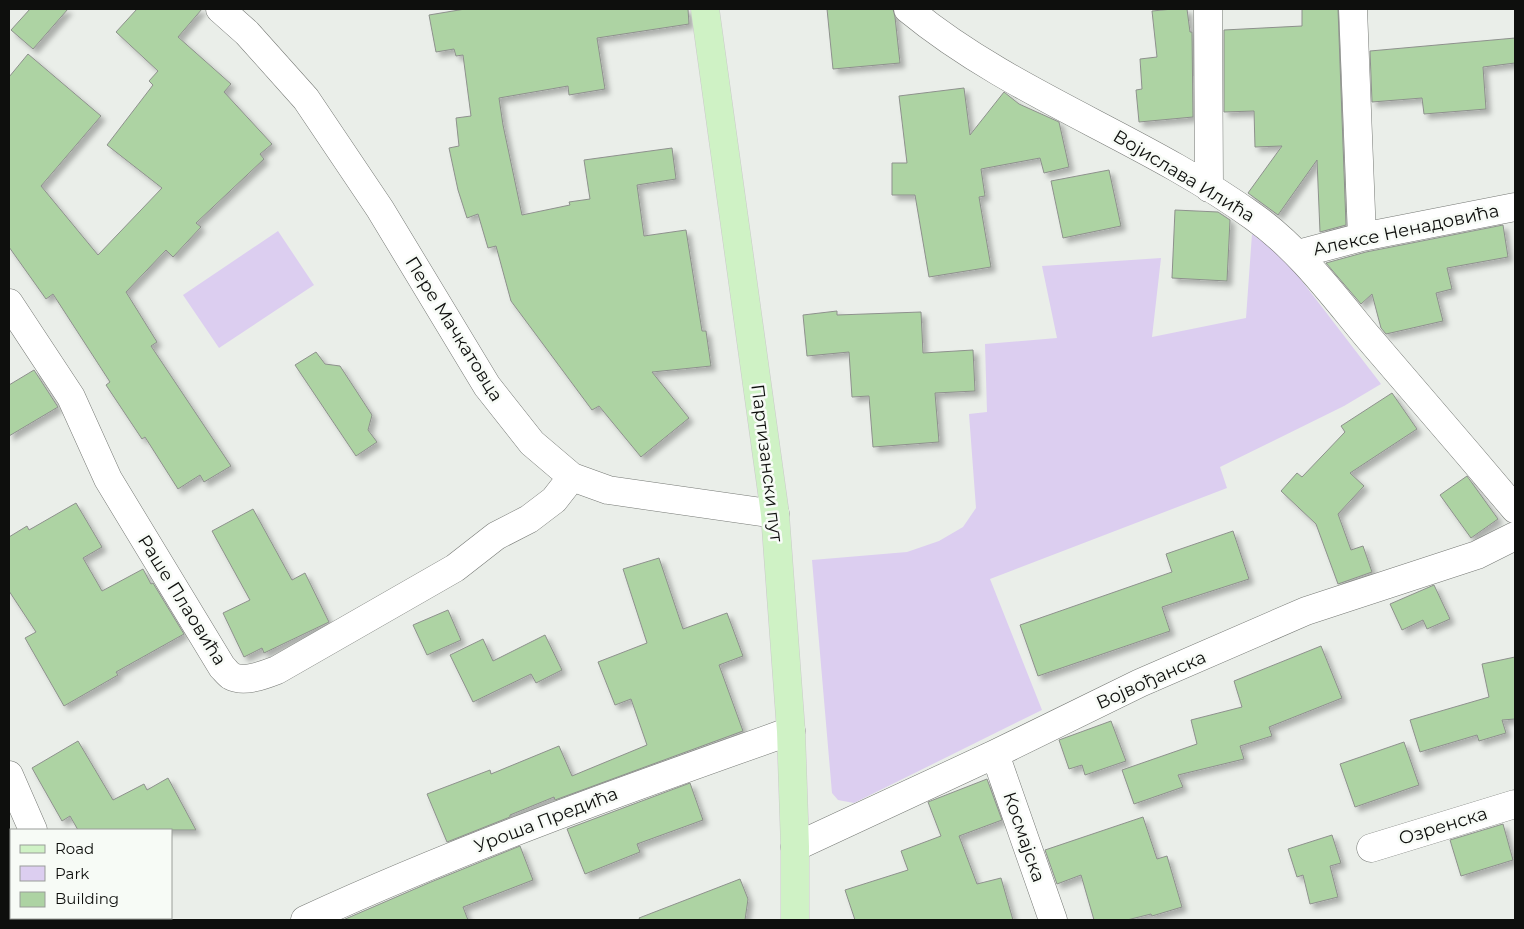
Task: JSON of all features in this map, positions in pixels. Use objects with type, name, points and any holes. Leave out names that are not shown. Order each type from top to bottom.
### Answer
[{"type":"main road","name":"Партизански пут","points":[[705,9],[776,514],[792,731],[795,920]]},
{"type":"street","name":"Пере Мачкатовца","points":[[220,9],[247,33],[306,99],[380,209],[487,386],[532,443],[572,477],[608,490],[776,514]]},
{"type":"street","name":"Војислава Илића","points":[[908,9],[937,33],[1014,80],[1170,164],[1255,218],[1298,254],[1515,509]]},
{"type":"street","points":[[1208,9],[1209,188]]},
{"type":"street","points":[[1353,9],[1362,236]]},
{"type":"street","name":"Алексе Ненадовића","points":[[1298,254],[1362,236],[1515,207]]},
{"type":"street","name":"Раше Плаовића","points":[[9,303],[71,397],[108,479],[222,668],[232,676],[244,678],[258,677],[277,670],[455,568],[496,536],[529,519],[554,500],[572,477]]},
{"type":"street","name":"Војвођанска","points":[[795,847],[1140,684],[1306,612],[1477,555],[1515,536]]},
{"type":"street","name":"Уроша Предића","points":[[305,920],[381,885],[468,850],[665,776],[792,731]]},
{"type":"street","name":"Космајска","points":[[995,754],[1053,920]]},
{"type":"street","points":[[9,775],[33,829]]},
{"type":"street","name":"Озренска","points":[[1371,848],[1515,804]]},
{"type":"green space","points":[[278,231],[314,285],[219,348],[183,295]]},
{"type":"green space","points":[[1252,234],[1282,255],[1381,384],[1344,406],[1220,467],[1227,488],[990,579],[1042,710],[854,803],[838,800],[832,793],[812,560],[907,552],[939,541],[963,527],[976,508],[969,414],[987,412],[985,344],[1057,338],[1042,266],[1161,258],[1152,337],[1246,318]]},
{"type":"building","points":[[30,9],[68,9],[33,49],[11,30]]},
{"type":"building","points":[[137,9],[202,9],[178,37],[231,84],[224,92],[272,144],[260,154],[264,159],[196,223],[201,227],[173,257],[166,250],[126,292],[157,342],[151,346],[231,466],[204,482],[200,475],[178,489],[145,437],[142,439],[106,385],[110,382],[53,294],[46,299],[9,247],[9,77],[28,54],[101,116],[41,186],[98,255],[162,188],[107,145],[153,85],[149,81],[158,71],[116,32]]},
{"type":"building","points":[[465,9],[688,9],[689,24],[597,38],[605,89],[569,95],[568,86],[499,98],[522,215],[570,205],[569,202],[590,199],[584,160],[672,148],[676,179],[637,185],[644,236],[686,230],[702,331],[706,331],[711,366],[652,372],[689,418],[641,457],[599,406],[592,410],[511,301],[496,246],[488,248],[478,214],[467,218],[458,190],[449,148],[459,146],[456,118],[471,116],[463,55],[456,56],[454,49],[436,52],[429,15]]},
{"type":"building","points":[[827,9],[893,9],[900,63],[833,69]]},
{"type":"building","points":[[1187,9],[1190,32],[1192,32],[1193,117],[1139,122],[1136,90],[1142,89],[1140,59],[1157,57],[1152,11]]},
{"type":"building","points":[[1302,9],[1338,9],[1346,225],[1320,232],[1317,160],[1278,215],[1248,193],[1282,146],[1255,147],[1254,111],[1224,112],[1224,30],[1302,26]]},
{"type":"building","points":[[1515,38],[1515,63],[1483,67],[1486,109],[1424,114],[1422,98],[1372,102],[1370,51]]},
{"type":"building","points":[[964,88],[970,135],[1004,92],[1019,104],[1059,122],[1069,167],[1044,173],[1040,158],[981,169],[985,196],[979,197],[991,267],[929,277],[915,195],[892,195],[892,163],[907,163],[899,96]]},
{"type":"building","points":[[1109,170],[1121,226],[1063,238],[1051,181]]},
{"type":"building","points":[[1175,210],[1218,212],[1230,220],[1227,281],[1172,278]]},
{"type":"building","points":[[1503,225],[1508,257],[1447,268],[1452,289],[1436,293],[1443,321],[1386,334],[1381,328],[1372,294],[1361,304],[1326,263],[1366,252]]},
{"type":"building","points":[[837,311],[837,315],[921,312],[923,353],[973,350],[975,391],[935,393],[939,442],[873,447],[869,396],[852,397],[849,352],[807,356],[803,315]]},
{"type":"building","points":[[316,352],[325,364],[340,366],[372,415],[368,430],[377,442],[356,456],[295,365]]},
{"type":"building","points":[[34,370],[58,407],[9,436],[9,385]]},
{"type":"building","points":[[1392,393],[1417,429],[1350,473],[1364,486],[1338,514],[1351,550],[1363,546],[1372,572],[1338,584],[1316,524],[1281,491],[1297,473],[1302,477],[1345,432],[1341,426]]},
{"type":"building","points":[[1467,476],[1498,519],[1471,538],[1440,495]]},
{"type":"building","points":[[76,503],[102,547],[83,558],[102,591],[143,569],[184,634],[116,672],[118,675],[64,706],[25,638],[36,632],[9,591],[9,537],[27,526],[29,530]]},
{"type":"building","points":[[253,509],[292,580],[305,573],[329,622],[264,653],[262,648],[244,657],[223,613],[250,600],[212,531]]},
{"type":"building","points":[[1233,531],[1249,579],[1162,607],[1170,631],[1038,676],[1020,625],[1172,572],[1166,554]]},
{"type":"building","points":[[659,558],[683,629],[727,613],[743,656],[719,665],[743,731],[555,800],[554,797],[447,842],[427,794],[490,770],[491,774],[559,746],[572,776],[647,745],[631,699],[615,705],[598,662],[647,643],[623,569]]},
{"type":"building","points":[[1434,585],[1450,619],[1427,629],[1423,620],[1402,630],[1390,604]]},
{"type":"building","points":[[448,610],[461,640],[427,655],[413,625]]},
{"type":"building","points":[[545,635],[562,670],[536,683],[531,674],[473,702],[450,655],[483,639],[493,661]]},
{"type":"building","points":[[1321,646],[1342,698],[1269,727],[1272,736],[1240,746],[1244,759],[1178,775],[1183,787],[1134,804],[1122,770],[1197,744],[1191,720],[1242,707],[1234,681]]},
{"type":"building","points":[[1515,657],[1515,719],[1502,720],[1506,733],[1479,741],[1477,735],[1420,752],[1410,720],[1489,697],[1482,664]]},
{"type":"building","points":[[1111,721],[1126,761],[1085,775],[1082,765],[1069,769],[1059,740]]},
{"type":"building","points":[[78,741],[113,800],[144,784],[147,790],[168,778],[196,830],[77,829],[70,816],[62,821],[32,768]]},
{"type":"building","points":[[1404,742],[1419,785],[1355,807],[1340,764]]},
{"type":"building","points":[[987,779],[1002,820],[959,836],[977,884],[1001,878],[1013,920],[855,920],[845,890],[908,870],[901,851],[941,836],[928,802]]},
{"type":"building","points":[[690,783],[703,820],[637,844],[640,852],[585,874],[567,829]]},
{"type":"building","points":[[1143,817],[1157,859],[1167,856],[1182,907],[1152,916],[1151,914],[1127,920],[1094,920],[1081,875],[1057,884],[1045,850]]},
{"type":"building","points":[[1503,824],[1513,860],[1461,876],[1450,840]]},
{"type":"building","points":[[1332,835],[1341,863],[1330,866],[1338,897],[1310,904],[1303,875],[1297,877],[1288,849]]},
{"type":"building","points":[[520,846],[533,880],[463,907],[468,920],[343,920],[431,882]]},
{"type":"building","points":[[740,879],[748,899],[745,920],[640,920],[639,918]]}]
